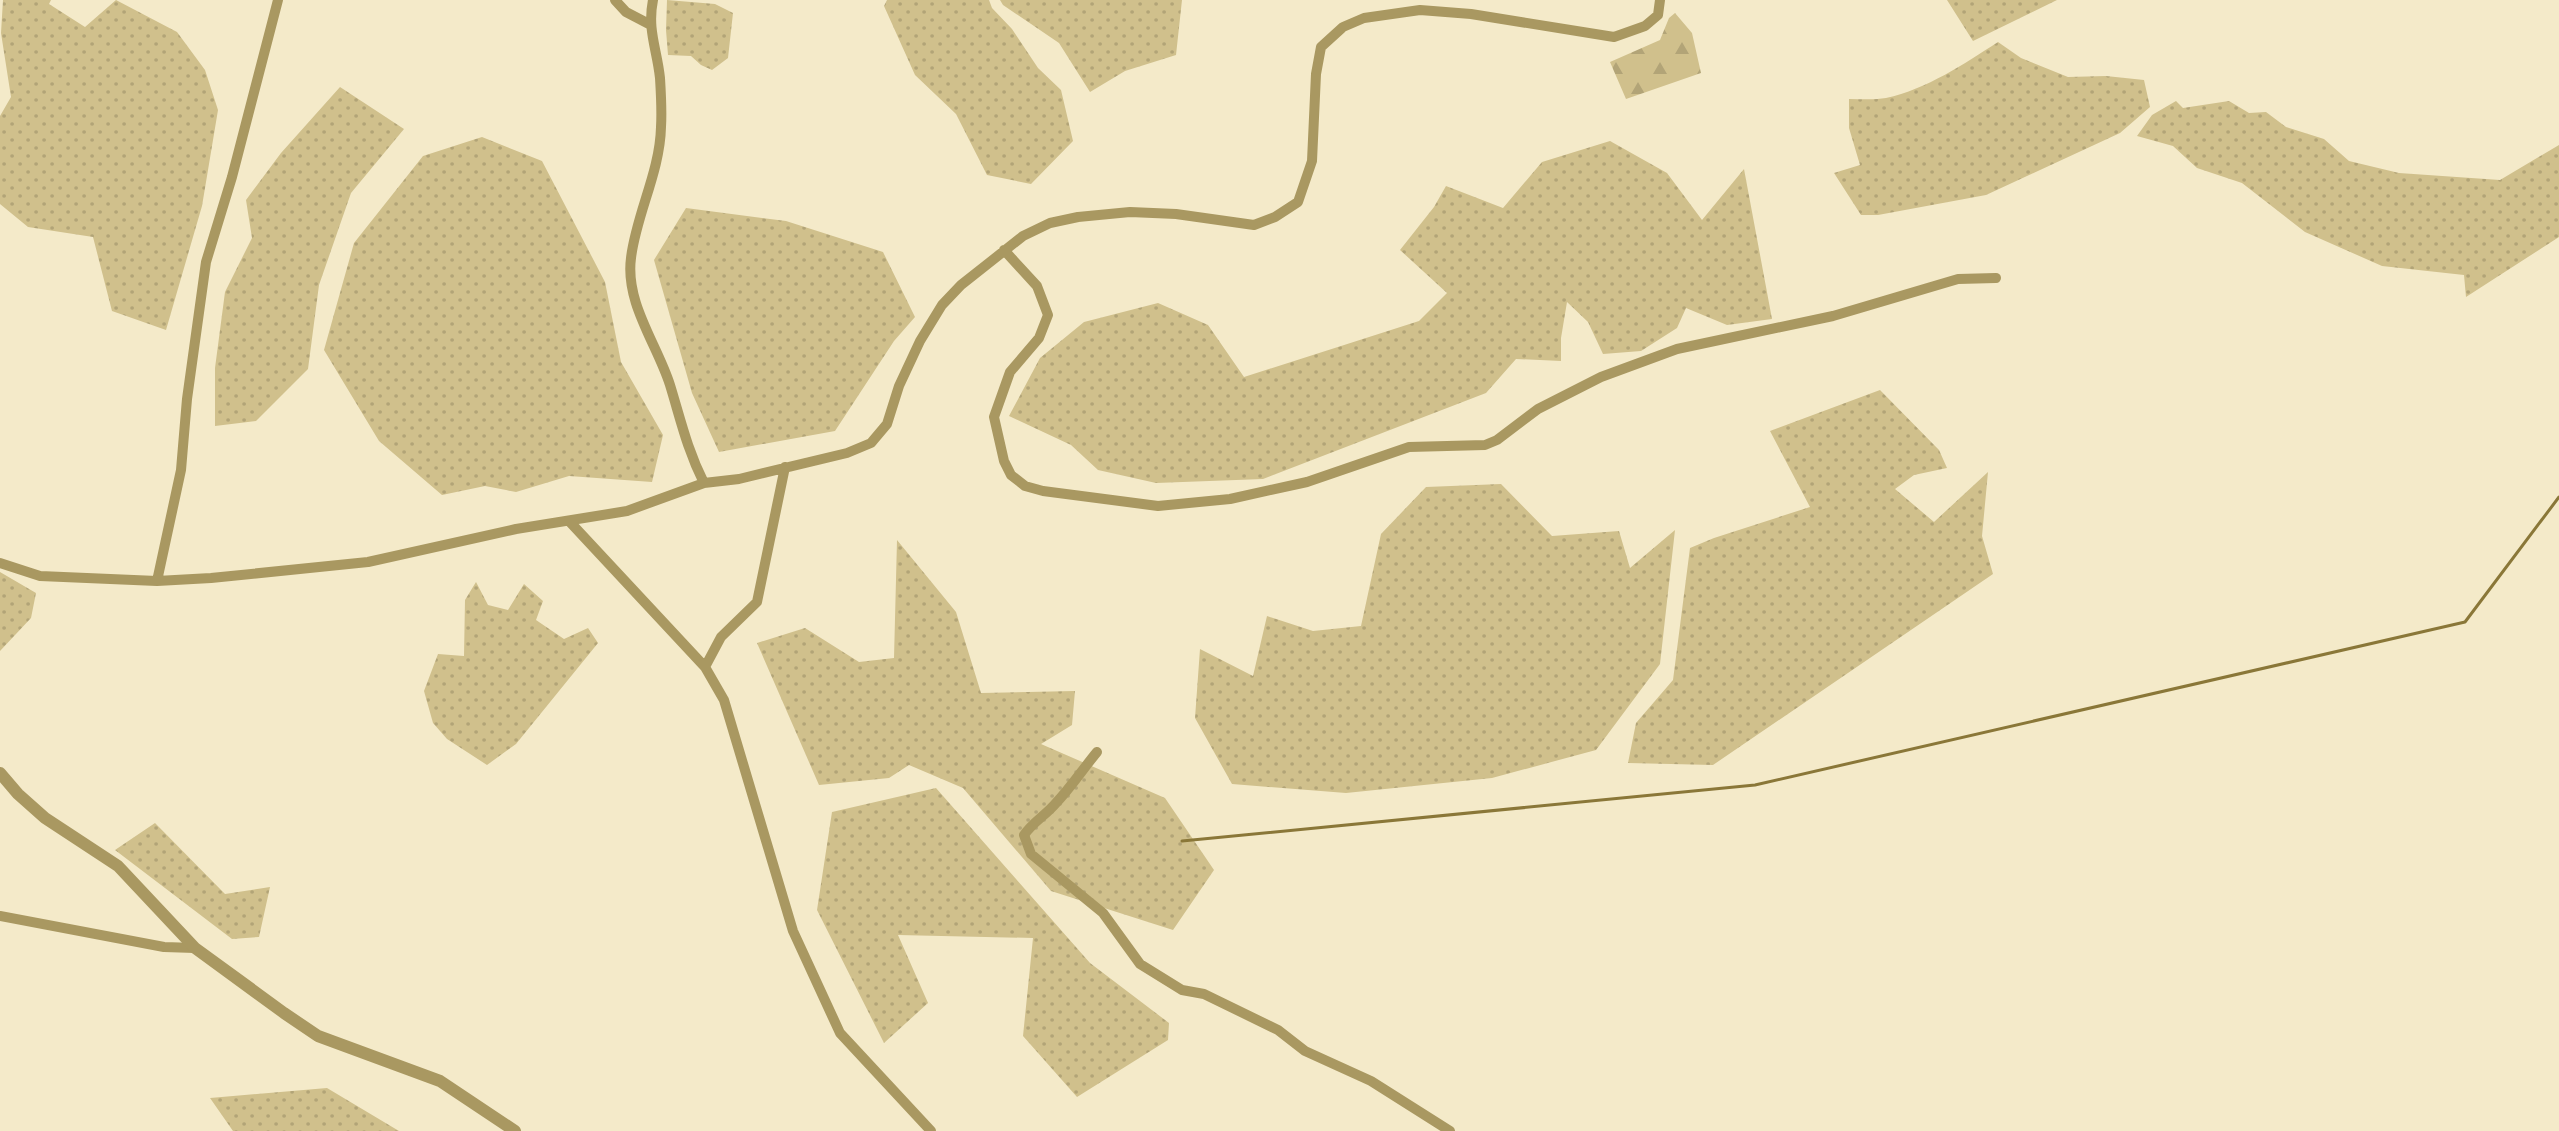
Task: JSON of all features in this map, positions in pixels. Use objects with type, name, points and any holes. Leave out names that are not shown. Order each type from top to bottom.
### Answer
[{"type":"street","points":[[157,581],[181,470],[187,399],[206,262],[232,177],[278,0]]},
{"type":"street","points":[[615,0],[626,12],[649,24]]},
{"type":"street","points":[[653,0],[649,24],[660,77],[661,129],[657,160],[631,256],[629,280],[669,383],[687,448],[704,483]]},
{"type":"street","points":[[0,563],[40,576],[157,581],[368,562],[516,529],[627,511],[704,483],[739,479],[847,453],[871,443],[887,424],[904,375],[942,305],[1023,236],[1050,223],[1130,212],[1176,214],[1254,225],[1275,217],[1298,202],[1312,161],[1316,74],[1321,47],[1343,27],[1364,18],[1420,10],[1471,14],[1614,37],[1645,26],[1658,15],[1660,0]]},
{"type":"street","points":[[1004,250],[1037,286],[1048,315],[1039,338],[1010,372],[994,417],[1004,461],[1011,475],[1025,486],[1043,491],[1158,506],[1230,499],[1307,482],[1409,447],[1485,445],[1497,440],[1538,409],[1601,377],[1677,349],[1833,316],[1958,279],[1996,278]]},
{"type":"street","points":[[705,667],[721,637],[757,602],[785,467]]},
{"type":"street","points":[[569,521],[705,667],[724,700],[793,931],[840,1033],[931,1131]]},
{"type":"street","points":[[1097,752],[1071,787],[1052,808],[1033,822],[1024,835],[1031,854],[1103,913],[1140,964],[1182,990],[1204,994],[1278,1030],[1305,1051],[1371,1081],[1450,1131]]},
{"type":"street","points":[[0,773],[45,818],[118,866],[195,948],[318,1036],[440,1081],[515,1131]]},
{"type":"street","points":[[0,916],[164,947],[195,948]]},
{"type":"green space","points":[[3,0],[51,0],[49,4],[85,27],[116,0],[177,32],[205,70],[218,110],[202,206],[166,330],[112,311],[93,237],[28,227],[0,204],[0,116],[11,97],[1,33]]},
{"type":"green space","points":[[667,0],[715,4],[733,13],[728,58],[712,70],[691,56],[668,55]]},
{"type":"green space","points":[[887,0],[989,0],[1038,68],[1061,90],[1073,141],[1031,184],[987,175],[956,114],[915,75],[884,6]]},
{"type":"green space","points":[[1000,0],[1182,0],[1176,55],[1125,71],[1090,92],[1059,43]]},
{"type":"green space","points":[[1947,0],[2057,0],[1973,41]]},
{"type":"green space","points":[[1675,13],[1692,33],[1701,73],[1626,99],[1610,62],[1660,40],[1669,18]]},
{"type":"green space","points":[[1998,42],[2021,58],[2068,77],[2106,76],[2144,80],[2150,107],[2120,133],[1986,195],[1878,215],[1861,215],[1834,173],[1860,165],[1849,128],[1849,99],[1886,98],[1916,89]]},
{"type":"green space","points":[[340,87],[404,129],[351,193],[319,285],[308,369],[256,421],[215,426],[215,368],[225,292],[252,238],[246,200],[281,153]]},
{"type":"green space","points":[[2176,101],[2183,108],[2229,101],[2249,113],[2266,112],[2286,127],[2324,139],[2349,161],[2399,173],[2500,180],[2559,145],[2559,237],[2466,297],[2464,275],[2382,266],[2305,232],[2242,183],[2197,168],[2173,146],[2137,136],[2152,115]]},
{"type":"green space","points":[[482,137],[542,161],[605,282],[621,362],[663,435],[652,482],[569,476],[516,492],[485,486],[442,495],[379,441],[324,350],[354,243],[423,156]]},
{"type":"green space","points":[[1610,141],[1667,173],[1702,220],[1744,169],[1772,319],[1727,325],[1686,308],[1677,328],[1641,351],[1603,354],[1588,322],[1567,302],[1561,361],[1516,359],[1486,393],[1263,479],[1156,483],[1098,470],[1071,445],[1009,416],[1040,358],[1084,322],[1158,303],[1208,325],[1244,377],[1419,321],[1447,293],[1400,250],[1434,207],[1446,186],[1503,208],[1542,162]]},
{"type":"green space","points":[[686,208],[786,221],[883,252],[915,317],[894,341],[835,431],[719,452],[692,393],[654,260]]},
{"type":"green space","points":[[1880,390],[1939,450],[1947,468],[1914,475],[1895,489],[1934,522],[1988,472],[1982,536],[1993,574],[1713,765],[1628,763],[1636,723],[1673,680],[1690,548],[1810,507],[1770,431]]},
{"type":"green space","points":[[1501,484],[1552,536],[1619,531],[1630,568],[1675,530],[1660,664],[1596,750],[1492,778],[1346,793],[1232,784],[1195,718],[1200,649],[1253,676],[1267,616],[1313,631],[1361,626],[1381,534],[1426,487]]},
{"type":"green space","points":[[897,540],[956,612],[981,693],[1075,691],[1072,725],[1041,744],[1165,798],[1214,870],[1173,930],[1051,891],[963,788],[909,765],[889,778],[819,785],[757,643],[805,628],[859,662],[894,658]]},
{"type":"green space","points":[[0,572],[36,593],[31,618],[0,651]]},
{"type":"green space","points":[[476,582],[488,605],[508,610],[524,584],[543,601],[536,620],[564,639],[588,628],[598,643],[516,744],[487,765],[447,739],[433,723],[424,691],[438,654],[464,656],[465,600]]},
{"type":"green space","points":[[936,788],[1090,963],[1169,1023],[1168,1040],[1077,1097],[1023,1036],[1033,938],[898,935],[928,1003],[884,1043],[817,910],[832,812]]},
{"type":"green space","points":[[155,823],[225,894],[270,887],[259,937],[232,939],[115,850]]},
{"type":"green space","points":[[327,1088],[399,1131],[233,1131],[210,1098]]},
{"type":"waterway","points":[[1182,841],[1755,785],[2465,622],[2559,497]]}]
